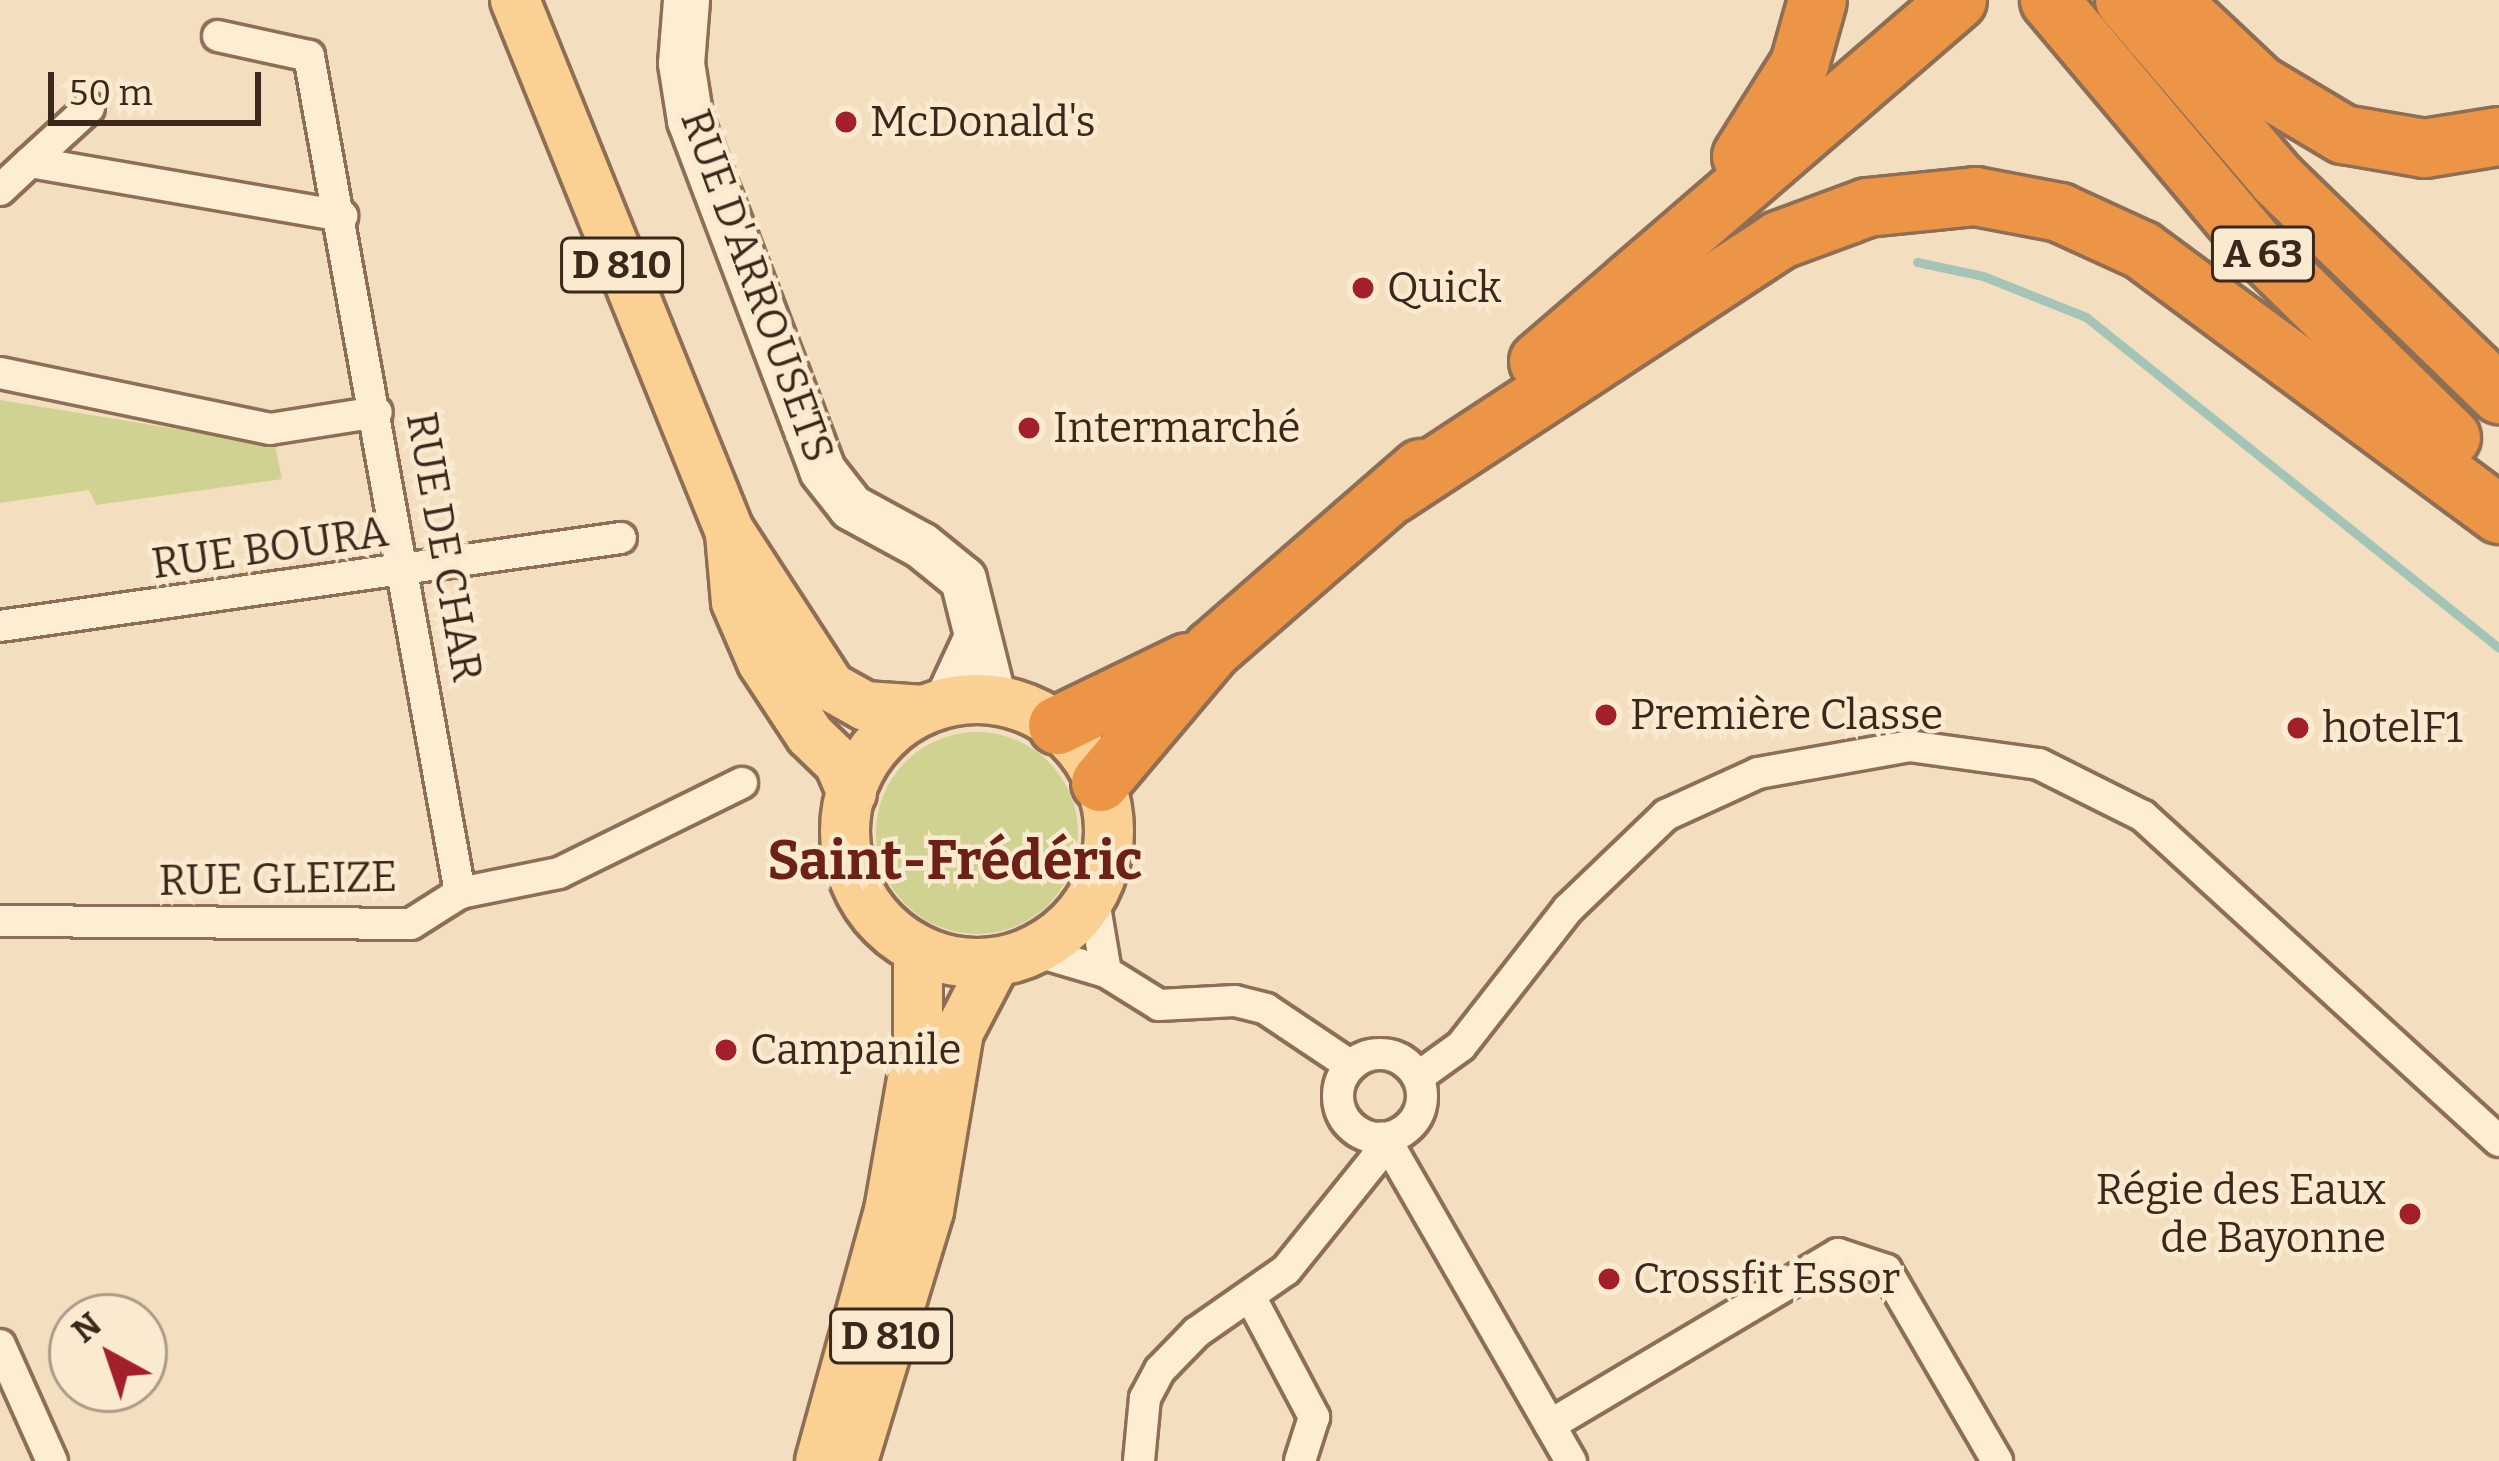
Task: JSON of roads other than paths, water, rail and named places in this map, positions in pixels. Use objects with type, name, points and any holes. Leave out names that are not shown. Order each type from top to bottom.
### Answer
[{"type":"highway","points":[[1652,257],[1762,131],[1799,64],[1817,0]]},
{"type":"highway","points":[[1100,782],[1212,649],[1392,494],[1652,257],[1957,0]]},
{"type":"highway","name":"A 63","points":[[2124,0],[2278,180],[2499,394]]},
{"type":"highway","points":[[2170,0],[2259,84],[2343,134],[2424,148],[2499,136]]},
{"type":"highway","name":"A 63","points":[[2050,2],[2258,248],[2499,479]]},
{"type":"highway","points":[[1392,494],[1778,240],[1867,207],[1975,196],[2059,212],[2142,250],[2499,514]]},
{"type":"highway","points":[[1057,725],[1212,649]]},
{"type":"main road","name":"D 810","points":[[514,0],[729,530],[831,687],[865,706],[954,704]]},
{"type":"main road","name":"D 810","points":[[729,530],[736,602],[762,662],[810,735],[838,763],[852,793]]},
{"type":"main road","points":[[954,704],[1057,725],[1100,782],[1107,859],[1093,895],[1070,926],[1015,957],[918,951],[884,927],[859,893],[846,853],[852,793],[886,734],[954,704]]},
{"type":"main road","name":"D 810","points":[[820,1461],[889,1211],[918,1045],[918,951]]},
{"type":"main road","name":"D 810","points":[[853,1461],[929,1211],[959,1031],[1015,957]]},
{"type":"street","name":"RUE D'ARROUSETS","points":[[686,0],[681,63],[690,120],[822,470],[851,508],[922,545],[963,579],[974,644],[954,704]]},
{"type":"street","name":"RUE DE CHAR","points":[[218,36],[309,56],[408,572],[460,892]]},
{"type":"street","points":[[0,190],[89,107]]},
{"type":"street","points":[[30,162],[342,216]]},
{"type":"street","points":[[0,373],[270,429],[377,412]]},
{"type":"street","name":"RUE BOURA","points":[[0,626],[408,572],[621,538]]},
{"type":"street","points":[[1139,1461],[1145,1399],[1160,1370],[1197,1332],[1286,1270],[1346,1199],[1383,1138],[1413,1122],[1418,1077],[1461,1046],[1568,909],[1666,815],[1758,773],[1909,746],[2039,764],[2144,816],[2499,1141]]},
{"type":"street","name":"RUE GLEIZE","points":[[0,921],[410,924],[460,892],[559,872],[742,783]]},
{"type":"street","points":[[1093,895],[1106,972]]},
{"type":"street","points":[[1015,957],[1106,972],[1159,1005],[1235,1001],[1266,1010],[1351,1066]]},
{"type":"street","points":[[1351,1066],[1387,1054],[1418,1077]]},
{"type":"street","points":[[1346,1199],[1351,1127],[1338,1103],[1351,1066]]},
{"type":"street","points":[[1351,1127],[1383,1138],[1571,1461]]},
{"type":"street","points":[[1550,1425],[1838,1254],[1886,1270],[1997,1461]]},
{"type":"street","points":[[1251,1298],[1314,1417],[1300,1461]]},
{"type":"street","points":[[0,1345],[52,1461]]},
{"type":"waterway","points":[[1917,262],[1983,276],[2086,317],[2499,648]]},
{"type":"place","name":"McDonald's","points":[[846,122]]},
{"type":"place","name":"Quick","points":[[1363,288]]},
{"type":"place","name":"Intermarché","points":[[1029,428]]},
{"type":"place","name":"Première Classe","points":[[1606,715]]},
{"type":"place","name":"hotelF1","points":[[2298,728]]},
{"type":"place","name":"Campanile","points":[[726,1050]]},
{"type":"place","name":"Régie des Eaux de Bayonne","points":[[2410,1214]]},
{"type":"place","name":"Crossfit Essor","points":[[1609,1279]]},
{"type":"district","name":"Saint-Frédéric","points":[[955,861]]}]
